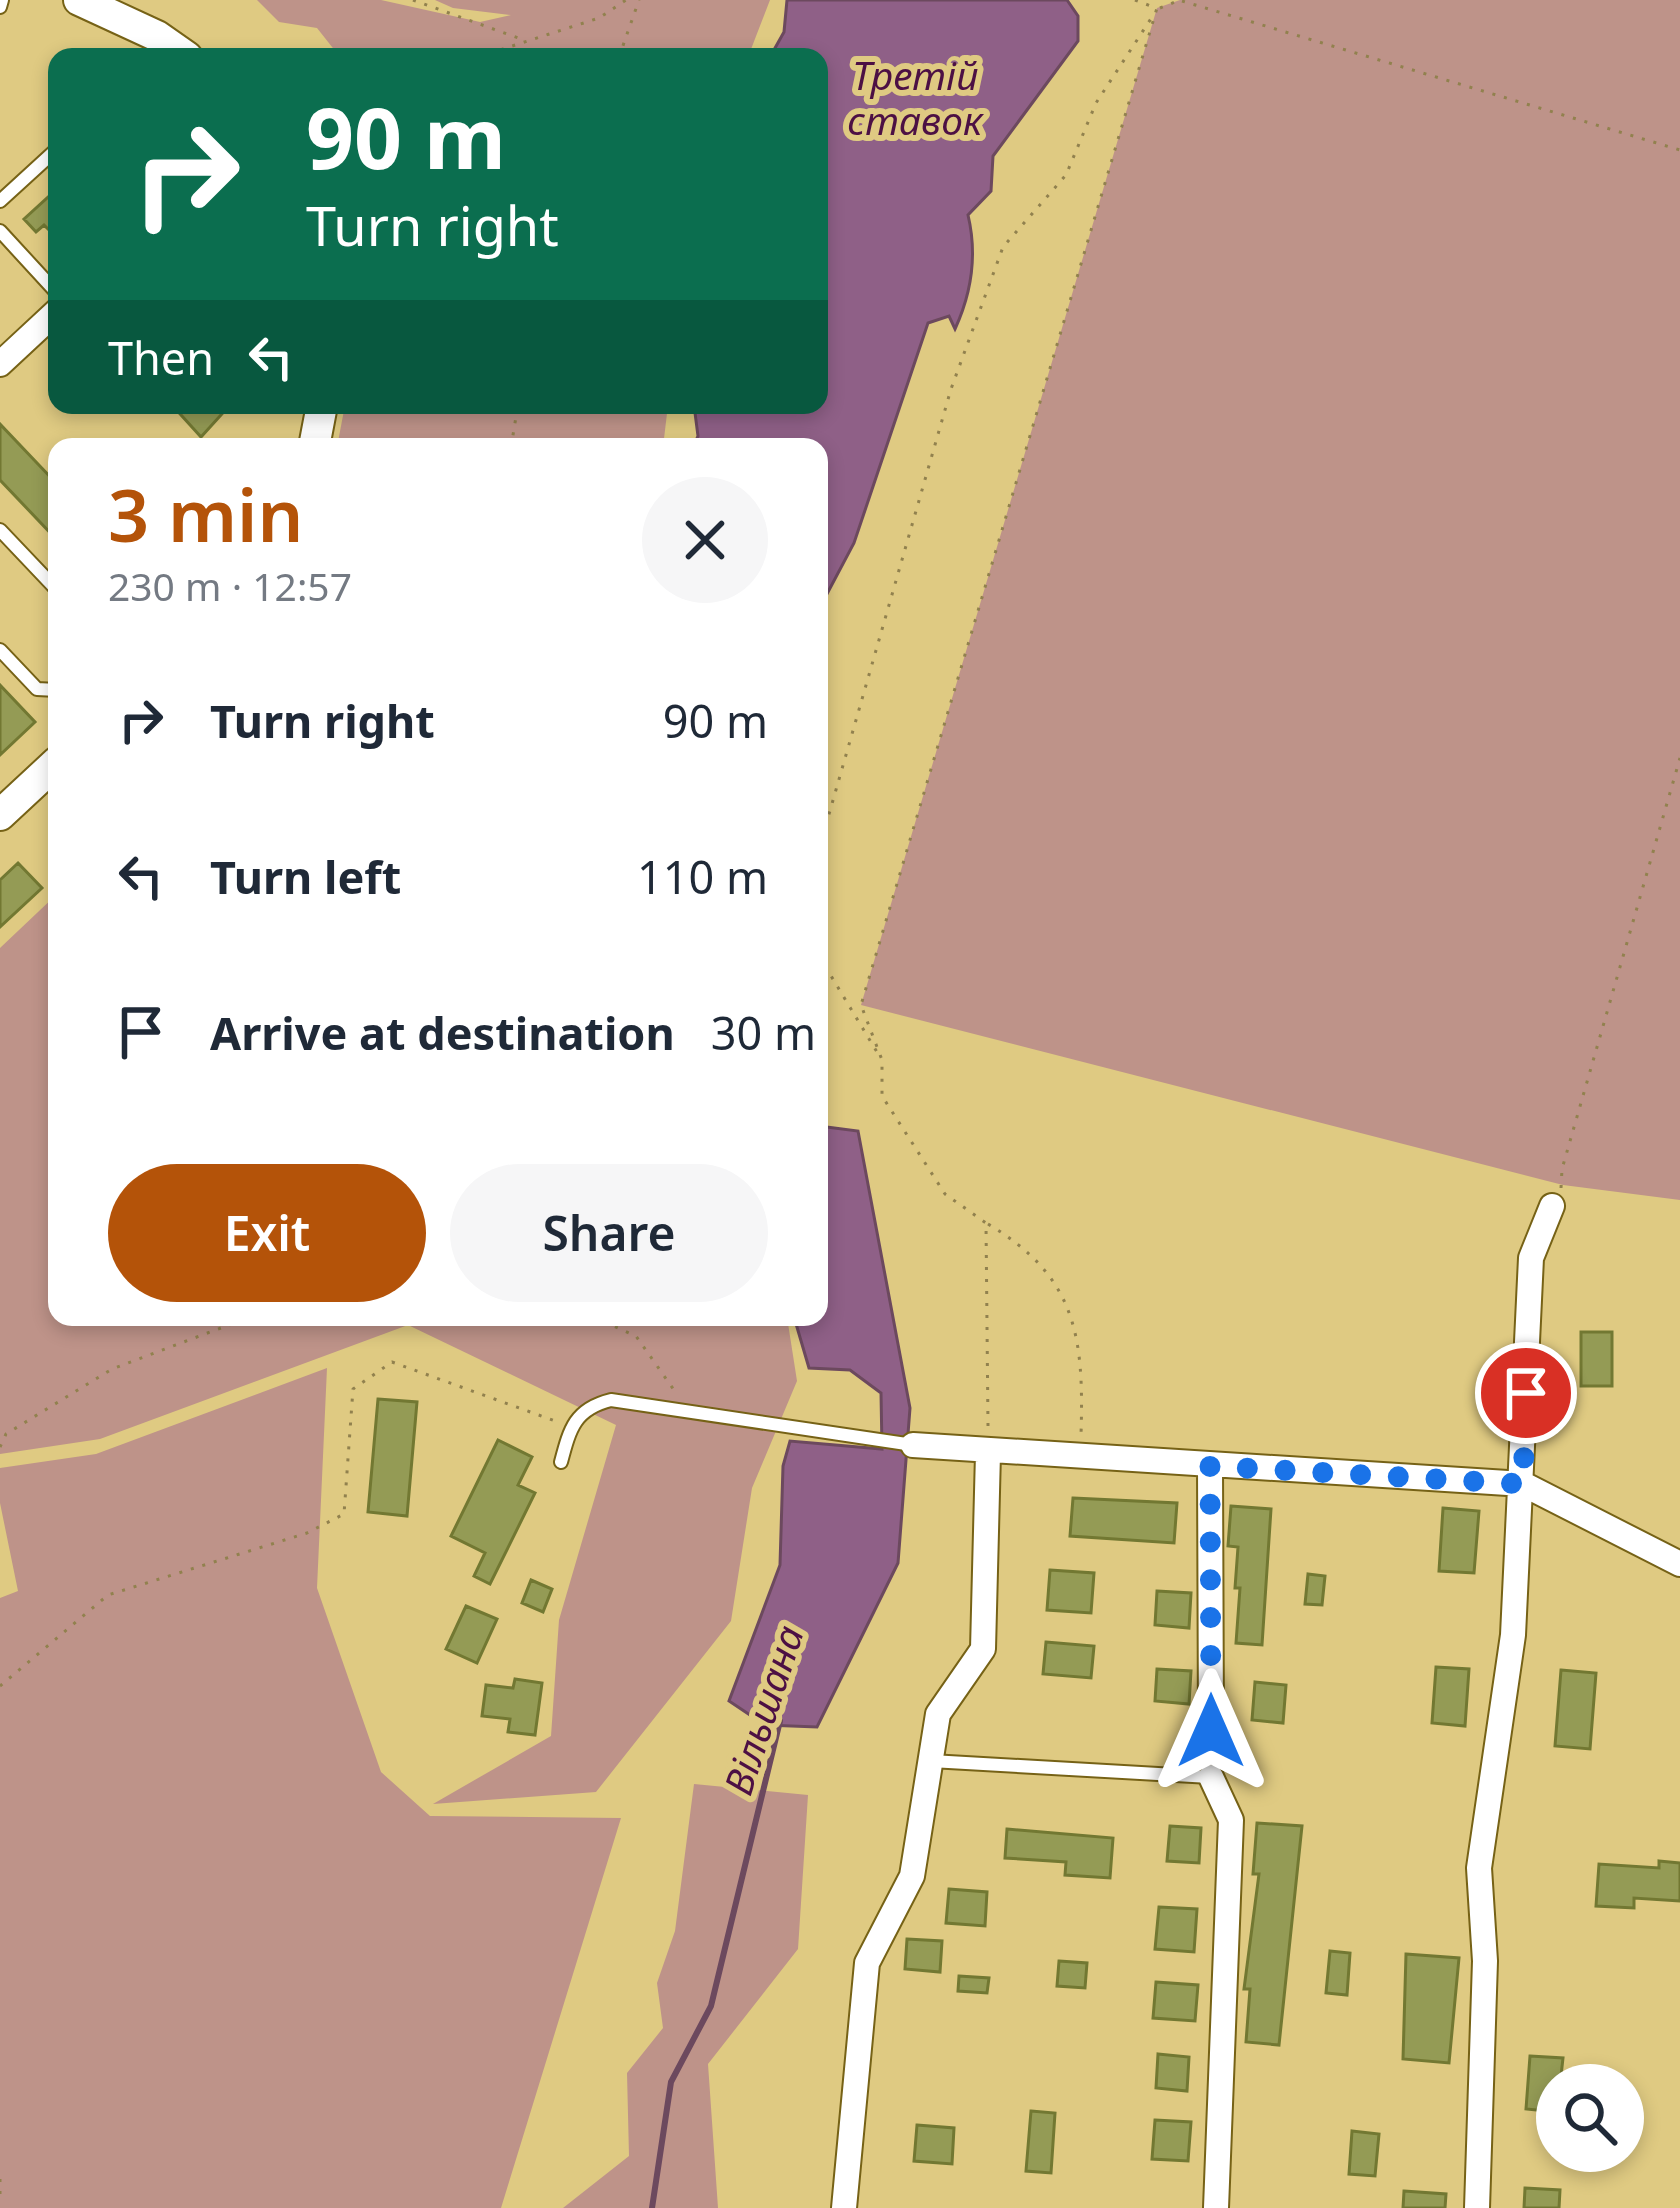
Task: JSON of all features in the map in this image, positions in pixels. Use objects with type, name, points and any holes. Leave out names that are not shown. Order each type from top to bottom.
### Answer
[{"type":"street","points":[[79,0],[174,48]]},
{"type":"street","points":[[0,364],[48,319]]},
{"type":"street","points":[[0,815],[48,770]]},
{"type":"street","points":[[1477,2208],[1485,1918],[1479,1868],[1513,1635],[1531,1258],[1557,1195]]},
{"type":"street","points":[[913,1445],[988,1454],[1523,1484],[1680,1564]]},
{"type":"street","points":[[844,2208],[866,1963],[912,1876],[938,1714],[983,1649],[988,1454]]},
{"type":"street","points":[[1210,1466],[1211,1731]]},
{"type":"street","points":[[1211,1778],[1231,1820],[1216,2208]]},
{"type":"lane","points":[[0,201],[48,156]]},
{"type":"lane","points":[[0,231],[48,283]]},
{"type":"lane","points":[[0,530],[48,581]]},
{"type":"lane","points":[[0,650],[37,689],[48,690]]},
{"type":"lane","points":[[561,1462],[571,1426],[585,1406],[611,1400],[685,1407],[913,1445]]},
{"type":"lane","points":[[930,1761],[1211,1778]]},
{"type":"path","points":[[413,0],[523,40]]},
{"type":"path","points":[[502,48],[599,18],[626,0]]},
{"type":"path","points":[[622,48],[639,0]]},
{"type":"path","points":[[1135,0],[1157,8]]},
{"type":"path","points":[[828,818],[951,389],[1003,247],[1066,176],[1096,103],[1157,8],[1180,0],[1680,150]]},
{"type":"path","points":[[1080,1459],[1083,1371],[1074,1328],[1055,1282],[1029,1249],[945,1194],[882,1096],[882,1060],[861,1005],[1157,8]]},
{"type":"path","points":[[1557,1195],[1680,758]]},
{"type":"path","points":[[828,971],[882,1060]]},
{"type":"path","points":[[986,1222],[988,1454]]},
{"type":"path","points":[[0,1447],[6,1434],[112,1369],[226,1326]]},
{"type":"path","points":[[614,1326],[637,1336],[685,1407]]},
{"type":"path","points":[[0,1686],[108,1595],[307,1533],[344,1514],[353,1389],[392,1362],[571,1426]]},
{"type":"path","points":[[0,2179],[0,2199]]},
{"type":"shaded area","points":[[257,0],[381,0],[480,22],[511,15],[453,8],[435,0],[770,0],[751,48],[333,48],[317,28],[279,22]]},
{"type":"shaded area","points":[[1180,0],[1680,0],[1680,1200],[1563,1185],[861,1005],[1157,8]]},
{"type":"shaded area","points":[[343,414],[667,414],[664,438],[339,438]]},
{"type":"shaded area","points":[[48,903],[48,1326],[405,1326],[100,1439],[0,1454],[0,948]]},
{"type":"shaded area","points":[[410,1326],[788,1326],[797,1381],[752,1488],[731,1621],[596,1792],[433,1804],[551,1736],[559,1620],[616,1425]]},
{"type":"shaded area","points":[[327,1368],[317,1588],[381,1772],[430,1816],[621,1818],[501,2208],[0,2208],[0,1598],[18,1591],[0,1503],[0,1468],[96,1454]]},
{"type":"shaded area","points":[[694,1784],[808,1795],[798,1949],[708,2064],[718,2208],[563,2208],[629,2156],[627,2073],[663,2028],[657,1983],[675,1931]]},
{"type":"water","name":"Третій ставок","points":[[787,0],[1067,0],[1078,16],[1078,41],[993,156],[991,191],[968,215],[972,258],[961,315],[955,329],[949,316],[928,323],[854,543],[828,592],[828,438],[697,438],[695,414],[828,414],[828,48],[775,48],[784,32]]},
{"type":"water","points":[[828,1127],[858,1131],[910,1408],[898,1563],[817,1727],[765,1725],[729,1701],[780,1565],[783,1466],[790,1441],[882,1449],[881,1393],[850,1370],[809,1368],[797,1326],[828,1326]]},
{"type":"building","points":[[48,197],[48,229],[44,225],[36,232],[24,219]]},
{"type":"building","points":[[180,414],[222,414],[201,437]]},
{"type":"building","points":[[0,424],[48,475],[48,531],[0,480]]},
{"type":"building","points":[[0,685],[35,722],[0,755]]},
{"type":"building","points":[[18,863],[42,888],[0,927],[0,880]]},
{"type":"building","points":[[1581,1332],[1612,1332],[1612,1386],[1581,1386]]},
{"type":"building","points":[[378,1399],[417,1402],[407,1516],[368,1512]]},
{"type":"building","points":[[498,1440],[532,1457],[518,1485],[535,1493],[490,1584],[474,1576],[485,1553],[451,1536]]},
{"type":"building","points":[[1073,1498],[1177,1503],[1174,1543],[1070,1536]]},
{"type":"building","points":[[1231,1506],[1271,1509],[1262,1645],[1236,1643],[1240,1588],[1235,1588],[1238,1547],[1228,1546]]},
{"type":"building","points":[[1443,1508],[1479,1511],[1474,1573],[1439,1571]]},
{"type":"building","points":[[1050,1570],[1094,1573],[1091,1613],[1047,1610]]},
{"type":"building","points":[[1308,1574],[1325,1576],[1322,1605],[1305,1604]]},
{"type":"building","points":[[531,1580],[552,1589],[543,1612],[522,1603]]},
{"type":"building","points":[[1157,1591],[1191,1593],[1189,1628],[1155,1625]]},
{"type":"building","points":[[466,1606],[497,1619],[477,1663],[446,1649]]},
{"type":"building","points":[[1046,1642],[1094,1646],[1091,1678],[1043,1674]]},
{"type":"building","points":[[1436,1667],[1469,1669],[1465,1726],[1432,1723]]},
{"type":"building","points":[[1157,1669],[1191,1671],[1189,1704],[1155,1701]]},
{"type":"building","points":[[1561,1670],[1596,1673],[1590,1749],[1555,1746]]},
{"type":"building","points":[[515,1679],[542,1683],[535,1735],[508,1732],[510,1719],[482,1716],[486,1685],[513,1688]]},
{"type":"building","points":[[1255,1682],[1286,1685],[1283,1723],[1252,1720]]},
{"type":"building","points":[[1257,1823],[1302,1826],[1279,2045],[1246,2042],[1250,1989],[1244,1989],[1259,1874],[1253,1874]]},
{"type":"building","points":[[1170,1826],[1201,1828],[1199,1863],[1167,1861]]},
{"type":"building","points":[[1007,1829],[1113,1838],[1110,1878],[1065,1875],[1066,1862],[1005,1858]]},
{"type":"building","points":[[1659,1861],[1680,1863],[1680,1901],[1634,1898],[1634,1908],[1596,1906],[1599,1864],[1659,1868]]},
{"type":"building","points":[[949,1889],[987,1892],[985,1926],[946,1923]]},
{"type":"building","points":[[1159,1907],[1197,1909],[1194,1952],[1155,1949]]},
{"type":"building","points":[[907,1939],[942,1941],[940,1972],[905,1969]]},
{"type":"building","points":[[1330,1951],[1350,1953],[1347,1995],[1326,1993]]},
{"type":"building","points":[[1406,1954],[1459,1958],[1449,2063],[1403,2059]]},
{"type":"building","points":[[1059,1961],[1087,1963],[1085,1988],[1057,1986]]},
{"type":"building","points":[[959,1976],[989,1978],[987,1993],[958,1991]]},
{"type":"building","points":[[1156,1982],[1198,1985],[1195,2021],[1153,2018]]},
{"type":"building","points":[[1158,2054],[1189,2057],[1187,2091],[1156,2088]]},
{"type":"building","points":[[1530,2056],[1563,2058],[1562,2064],[1536,2064],[1536,2110],[1526,2109]]},
{"type":"building","points":[[1031,2111],[1055,2113],[1051,2173],[1026,2171]]},
{"type":"building","points":[[1155,2120],[1191,2122],[1188,2161],[1152,2159]]},
{"type":"building","points":[[917,2125],[954,2128],[952,2164],[914,2161]]},
{"type":"building","points":[[1352,2131],[1379,2134],[1375,2176],[1349,2174]]},
{"type":"building","points":[[1525,2188],[1560,2190],[1559,2208],[1524,2208]]},
{"type":"building","points":[[1404,2191],[1446,2194],[1445,2208],[1403,2208]]},
{"type":"waterway","name":"Вільшана","points":[[652,2208],[671,2082],[711,2006],[780,1721]]},
{"type":"route","points":[[1211,1731],[1210,1466],[1523,1484],[1526,1393]]}]
